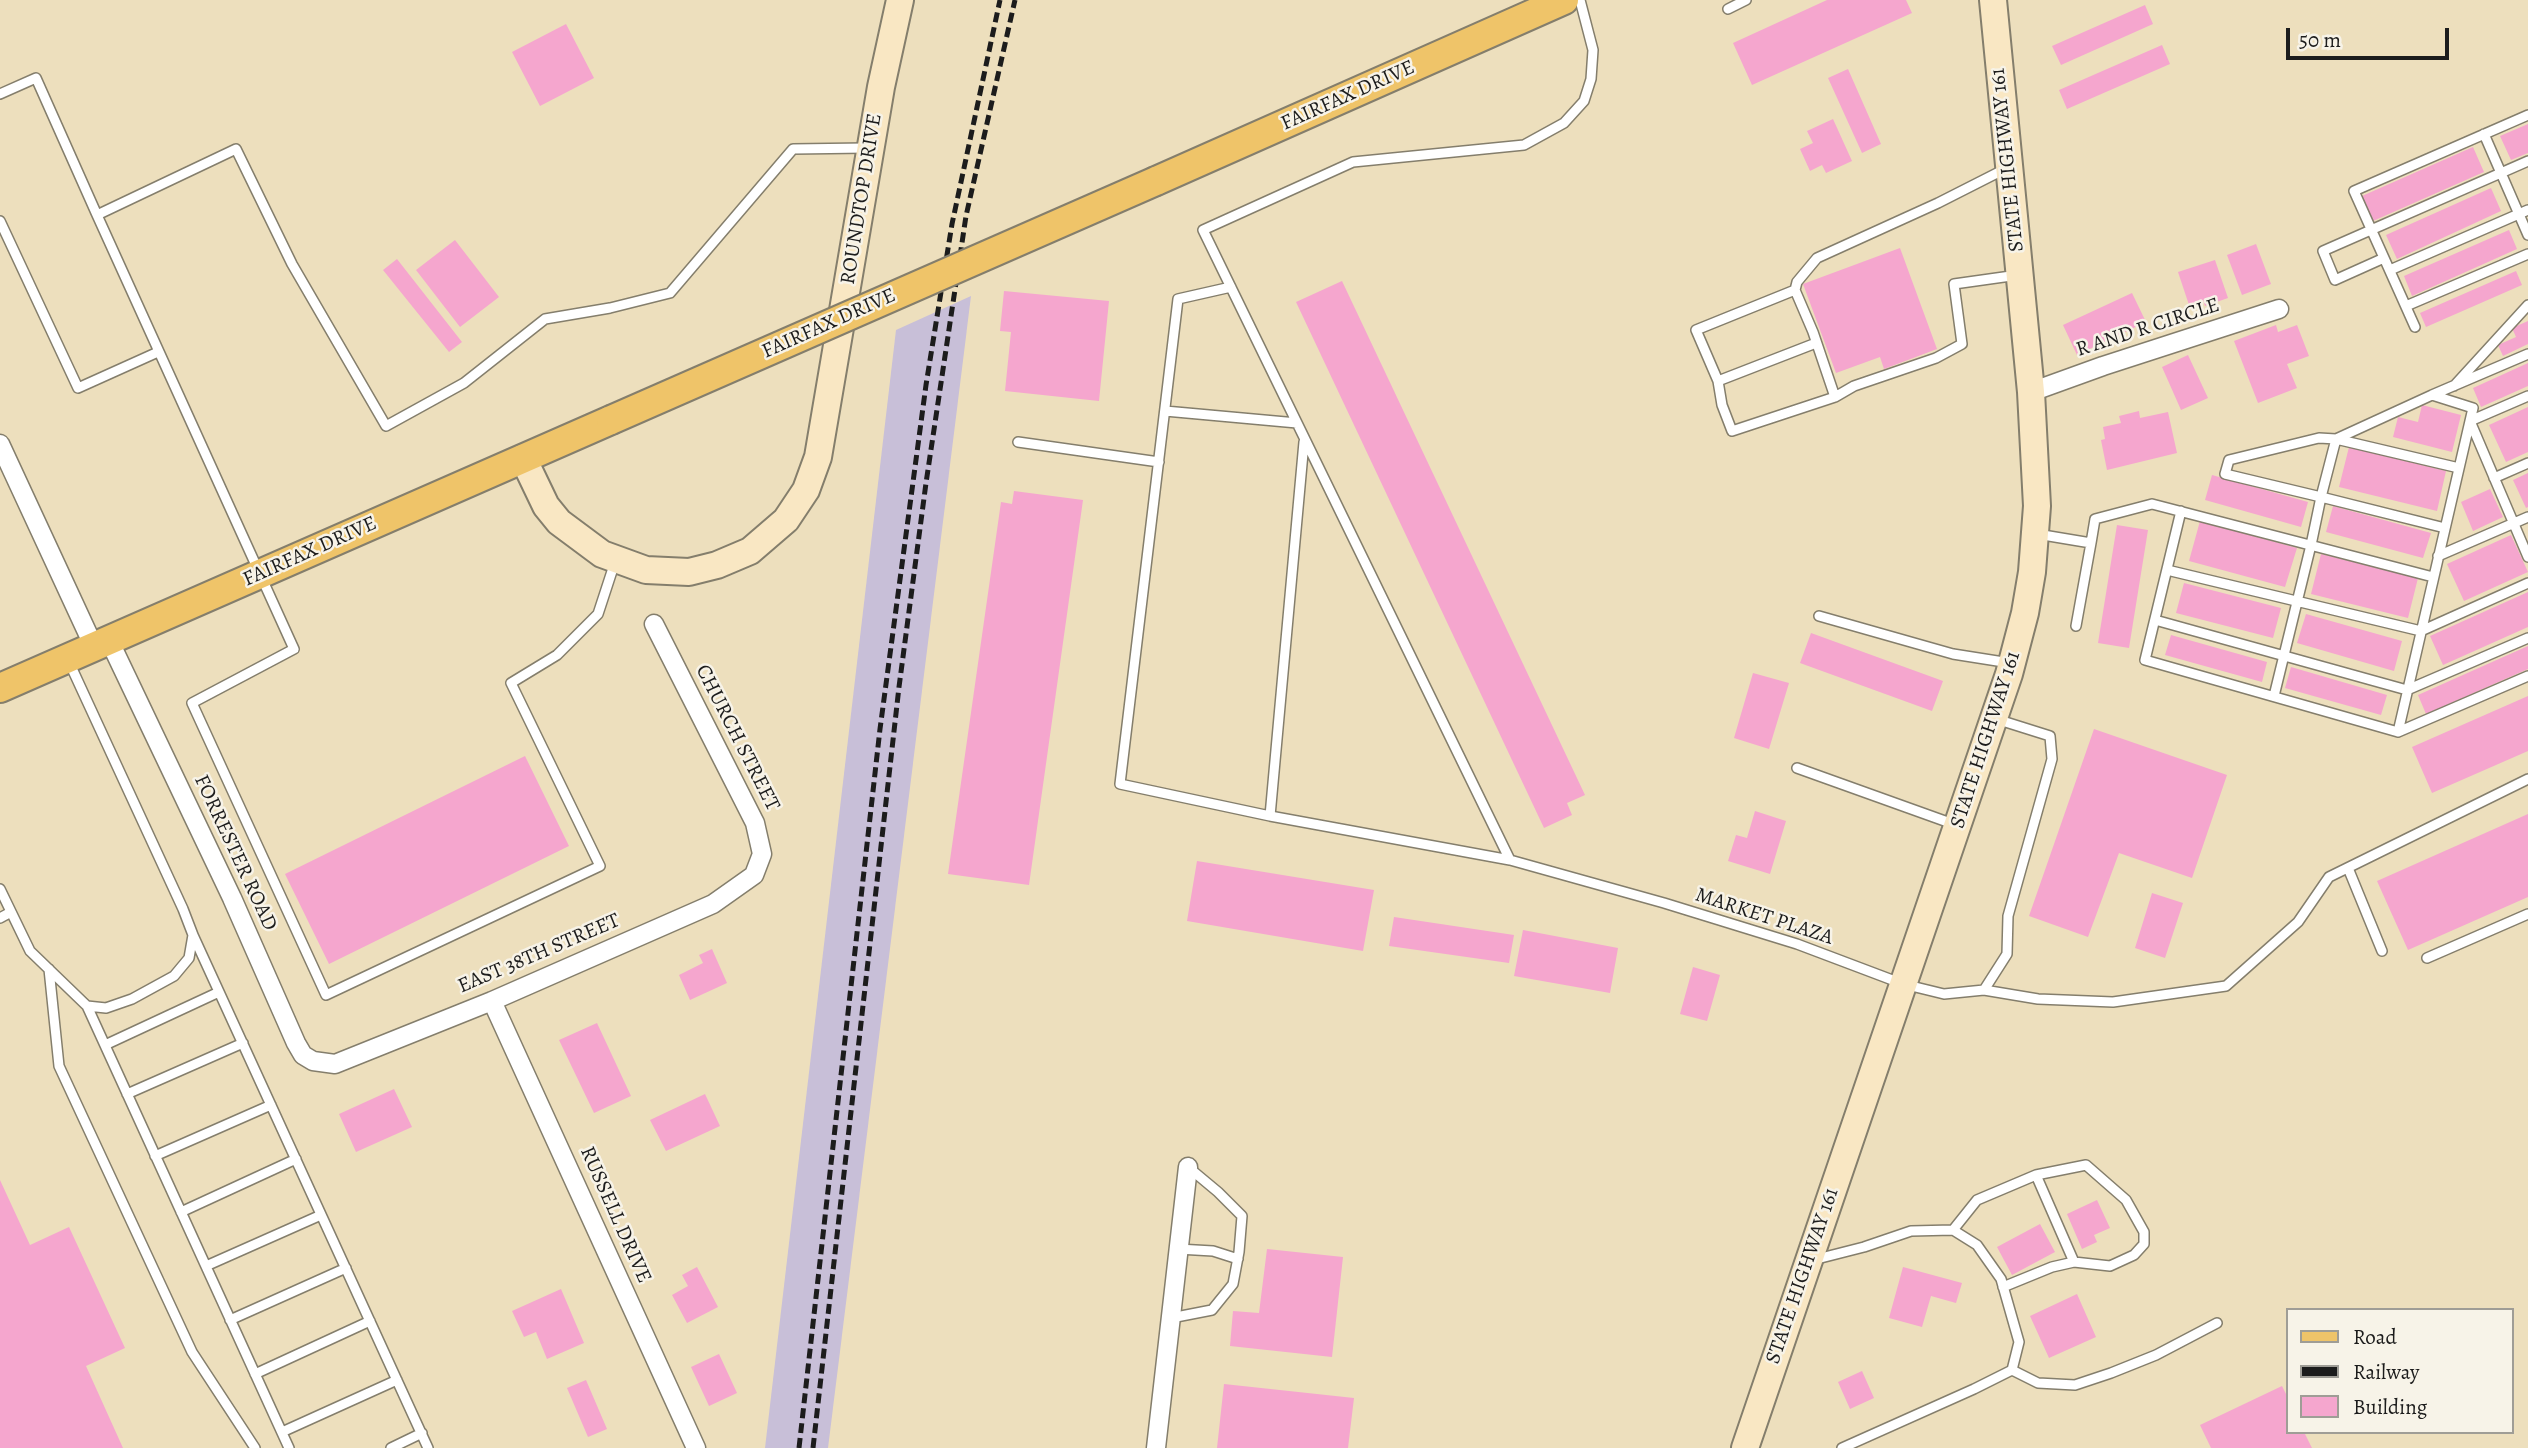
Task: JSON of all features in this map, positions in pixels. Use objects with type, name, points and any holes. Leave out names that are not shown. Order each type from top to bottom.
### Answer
[{"type":"main road","name":"ROUNDTOP DRIVE","points":[[523,458],[546,506],[559,522],[571,533],[616,561],[658,572],[703,570],[750,551],[777,530],[793,510],[811,479],[818,457],[881,87],[900,0]]},
{"type":"main road","name":"FAIRFAX DRIVE","points":[[0,688],[1564,0]]},
{"type":"main road","name":"STATE HIGHWAY 161","points":[[1745,1448],[1994,719],[2025,613],[2037,506],[2031,392],[1993,0]]},
{"type":"street","name":"R AND R CIRCLE","points":[[2031,392],[2279,310]]},
{"type":"street","name":"FORRESTER ROAD","points":[[0,444],[232,898],[296,1043],[303,1055],[313,1061],[335,1064]]},
{"type":"street","name":"CHURCH STREET","points":[[654,624],[755,823],[762,854],[754,875]]},
{"type":"street","name":"EAST 38TH STREET","points":[[335,1064],[492,1001],[713,904],[754,875]]},
{"type":"street","name":"RUSSELL DRIVE","points":[[492,1001],[696,1448]]},
{"type":"street","points":[[1156,1448],[1188,1167]]},
{"type":"lane","points":[[1510,860],[1203,230],[1353,162],[1524,145],[1564,123],[1584,101],[1591,79],[1593,50],[1580,0]]},
{"type":"lane","points":[[1728,9],[1746,0]]},
{"type":"lane","points":[[0,94],[36,78],[294,649],[192,703],[326,995],[600,866],[510,683],[557,655],[598,614],[616,561]]},
{"type":"lane","points":[[2415,327],[2354,191],[2528,115]]},
{"type":"lane","points":[[2484,134],[2501,173],[2524,212],[2528,235]]},
{"type":"lane","points":[[97,215],[236,149],[292,264],[386,426],[464,383],[545,319],[610,308],[670,293],[793,149],[872,148]]},
{"type":"lane","points":[[2384,258],[2335,280],[2323,251],[2528,161]]},
{"type":"lane","points":[[1835,397],[1795,290],[1797,282],[1817,258],[1938,203],[2009,167]]},
{"type":"lane","points":[[2390,270],[2524,212]]},
{"type":"lane","points":[[0,221],[78,388],[158,352]]},
{"type":"lane","points":[[2406,306],[2528,254]]},
{"type":"lane","points":[[1795,290],[1696,330],[1718,381],[1722,405],[1732,431],[1835,397],[1854,386],[1936,358],[1962,344],[1954,284],[2020,275]]},
{"type":"lane","points":[[1018,442],[1159,461],[1178,299],[1231,287]]},
{"type":"lane","points":[[2454,386],[2528,305]]},
{"type":"lane","points":[[1718,381],[1816,343]]},
{"type":"lane","points":[[2336,439],[2528,354]]},
{"type":"lane","points":[[2398,732],[2473,408],[2432,396]]},
{"type":"lane","points":[[2470,421],[2528,396]]},
{"type":"lane","points":[[1165,411],[1297,424]]},
{"type":"lane","points":[[2470,421],[2528,556]]},
{"type":"lane","points":[[2445,528],[2225,474],[2229,460],[2319,438],[2336,439],[2459,468]]},
{"type":"lane","points":[[1270,816],[1304,439]]},
{"type":"lane","points":[[2274,696],[2336,439]]},
{"type":"lane","name":"MARKET PLAZA","points":[[1159,461],[1120,784],[1270,816],[1510,860],[1797,944],[1903,984],[1944,995],[1984,990],[2038,999],[2113,1002],[2226,986],[2298,922],[2329,877],[2528,779]]},
{"type":"lane","points":[[2494,478],[2528,463]]},
{"type":"lane","points":[[2076,626],[2095,519],[2152,504],[2433,577]]},
{"type":"lane","points":[[2181,512],[2145,660],[2398,732],[2528,676]]},
{"type":"lane","points":[[2438,556],[2528,517]]},
{"type":"lane","points":[[2035,534],[2091,543]]},
{"type":"lane","points":[[2167,570],[2421,631],[2528,583]]},
{"type":"lane","points":[[1819,616],[1953,654],[2012,664]]},
{"type":"lane","points":[[2155,620],[2407,690],[2528,638]]},
{"type":"lane","points":[[67,659],[428,1448]]},
{"type":"lane","points":[[1984,990],[2007,954],[2008,916],[2052,760],[2050,736],[1994,719]]},
{"type":"lane","points":[[1797,768],[1958,825]]},
{"type":"lane","points":[[2348,868],[2382,951]]},
{"type":"lane","points":[[0,889],[30,951],[87,1006],[289,1448]]},
{"type":"lane","points":[[0,918],[12,912]]},
{"type":"lane","points":[[2427,958],[2528,914]]},
{"type":"lane","points":[[87,1006],[106,1008],[132,999],[174,976],[189,958],[193,935]]},
{"type":"lane","points":[[49,969],[59,1066],[192,1352],[255,1448]]},
{"type":"lane","points":[[105,1045],[219,992]]},
{"type":"lane","points":[[128,1094],[243,1043]]},
{"type":"lane","points":[[156,1156],[271,1105]]},
{"type":"lane","points":[[181,1212],[296,1159]]},
{"type":"lane","points":[[1953,1230],[1977,1200],[2036,1175],[2085,1165],[2126,1200],[2144,1232],[2144,1244],[2134,1255],[2110,1266],[2074,1262],[2052,1267],[2003,1287]]},
{"type":"lane","points":[[1171,1318],[1213,1310],[1233,1284],[1238,1259],[1242,1216],[1188,1167]]},
{"type":"lane","points":[[2036,1175],[2074,1262]]},
{"type":"lane","points":[[206,1266],[321,1215]]},
{"type":"lane","points":[[1808,1261],[1864,1247],[1911,1231],[1953,1230],[1978,1245],[2001,1279],[2018,1342],[2012,1370]]},
{"type":"lane","points":[[1178,1249],[1213,1251],[1238,1259]]},
{"type":"lane","points":[[230,1320],[346,1268]]},
{"type":"lane","points":[[255,1374],[370,1321]]},
{"type":"lane","points":[[2012,1370],[2038,1383],[2075,1385],[2156,1354],[2217,1323]]},
{"type":"lane","points":[[1842,1448],[2012,1370]]},
{"type":"lane","points":[[282,1432],[397,1380]]},
{"type":"lane","points":[[391,1448],[422,1433]]},
{"type":"shaded area","points":[[971,296],[828,1448],[765,1448],[896,330]]},
{"type":"building","points":[[1827,0],[1906,0],[1912,13],[1752,85],[1733,43]]},
{"type":"building","points":[[2145,5],[2153,24],[2061,65],[2052,46]]},
{"type":"building","points":[[566,24],[594,78],[540,106],[512,52]]},
{"type":"building","points":[[2162,45],[2170,64],[2067,109],[2059,90]]},
{"type":"building","points":[[1848,69],[1881,144],[1862,153],[1828,78]]},
{"type":"building","points":[[1833,119],[1852,161],[1826,173],[1822,165],[1810,171],[1800,149],[1813,143],[1807,131]]},
{"type":"building","points":[[2528,124],[2528,153],[2511,160],[2500,136]]},
{"type":"building","points":[[2473,147],[2484,172],[2373,221],[2362,196]]},
{"type":"building","points":[[2491,188],[2501,211],[2397,259],[2386,235]]},
{"type":"building","points":[[2509,230],[2517,249],[2412,296],[2404,276]]},
{"type":"building","points":[[455,240],[499,297],[460,327],[416,270]]},
{"type":"building","points":[[2256,244],[2271,284],[2242,295],[2227,255]]},
{"type":"building","points":[[1900,248],[1937,349],[1884,369],[1880,357],[1836,373],[1803,284]]},
{"type":"building","points":[[397,259],[462,342],[449,352],[383,270]]},
{"type":"building","points":[[2215,260],[2228,298],[2205,306],[2203,300],[2189,305],[2178,272]]},
{"type":"building","points":[[2516,271],[2522,285],[2426,327],[2420,313]]},
{"type":"building","points":[[1342,281],[1585,795],[1567,803],[1572,815],[1544,828],[1296,302]]},
{"type":"building","points":[[1004,291],[1109,301],[1099,401],[1005,391],[1011,332],[1000,331]]},
{"type":"building","points":[[2132,293],[2146,322],[2077,355],[2063,325]]},
{"type":"building","points":[[2528,321],[2528,344],[2503,356],[2498,345],[2516,337],[2512,328]]},
{"type":"building","points":[[2276,325],[2278,332],[2297,325],[2309,356],[2287,364],[2297,388],[2258,403],[2234,341]]},
{"type":"building","points":[[2188,355],[2208,398],[2181,410],[2162,367]]},
{"type":"building","points":[[2528,363],[2528,386],[2481,407],[2473,388]]},
{"type":"building","points":[[2422,405],[2461,415],[2452,452],[2393,437],[2398,417],[2418,422]]},
{"type":"building","points":[[2528,407],[2528,452],[2506,462],[2489,425]]},
{"type":"building","points":[[2139,411],[2140,418],[2168,412],[2177,453],[2107,470],[2101,440],[2105,439],[2103,427],[2121,423],[2119,416]]},
{"type":"building","points":[[2349,447],[2446,471],[2437,511],[2339,487]]},
{"type":"building","points":[[2528,473],[2528,507],[2526,508],[2513,480]]},
{"type":"building","points":[[2212,475],[2308,502],[2301,527],[2205,500]]},
{"type":"building","points":[[2490,489],[2503,517],[2473,531],[2461,502]]},
{"type":"building","points":[[1014,491],[1083,500],[1029,885],[948,874],[1001,502],[1012,504]]},
{"type":"building","points":[[2333,506],[2431,533],[2423,558],[2326,532]]},
{"type":"building","points":[[2200,521],[2297,548],[2285,587],[2189,561]]},
{"type":"building","points":[[2117,525],[2148,530],[2129,648],[2098,643]]},
{"type":"building","points":[[2511,535],[2528,572],[2464,601],[2447,564]]},
{"type":"building","points":[[2321,554],[2418,578],[2408,618],[2311,594]]},
{"type":"building","points":[[2184,583],[2281,608],[2273,638],[2176,613]]},
{"type":"building","points":[[2528,592],[2528,627],[2443,665],[2430,636]]},
{"type":"building","points":[[2306,614],[2402,641],[2394,671],[2297,643]]},
{"type":"building","points":[[1811,633],[1943,681],[1932,711],[1800,663]]},
{"type":"building","points":[[2171,635],[2267,662],[2262,682],[2165,655]]},
{"type":"building","points":[[2528,646],[2528,669],[2426,714],[2418,695]]},
{"type":"building","points":[[2291,667],[2387,695],[2381,715],[2285,688]]},
{"type":"building","points":[[1753,673],[1789,683],[1769,749],[1734,738]]},
{"type":"building","points":[[2528,696],[2528,751],[2432,793],[2412,747]]},
{"type":"building","points":[[2094,729],[2227,775],[2192,878],[2119,853],[2088,937],[2029,916]]},
{"type":"building","points":[[525,756],[569,846],[329,964],[285,874]]},
{"type":"building","points":[[1755,811],[1786,821],[1770,874],[1728,861],[1736,835],[1747,838]]},
{"type":"building","points":[[2528,814],[2528,897],[2408,950],[2377,881]]},
{"type":"building","points":[[1197,861],[1374,890],[1363,951],[1187,921]]},
{"type":"building","points":[[2152,893],[2183,903],[2165,958],[2135,948]]},
{"type":"building","points":[[1394,917],[1514,935],[1509,963],[1389,946]]},
{"type":"building","points":[[1523,930],[1618,948],[1610,993],[1514,976]]},
{"type":"building","points":[[712,949],[727,983],[690,1000],[679,975],[703,963],[699,955]]},
{"type":"building","points":[[1693,967],[1720,975],[1707,1021],[1680,1014]]},
{"type":"building","points":[[597,1023],[631,1096],[594,1113],[559,1040]]},
{"type":"building","points":[[394,1089],[412,1127],[356,1152],[339,1114]]},
{"type":"building","points":[[705,1094],[720,1126],[666,1151],[650,1120]]},
{"type":"building","points":[[0,1180],[30,1245],[69,1227],[125,1348],[86,1366],[123,1448],[0,1448]]},
{"type":"building","points":[[2097,1200],[2110,1228],[2094,1235],[2097,1242],[2082,1249],[2067,1214]]},
{"type":"building","points":[[2040,1224],[2055,1252],[2012,1275],[1997,1247]]},
{"type":"building","points":[[1267,1249],[1343,1257],[1332,1357],[1230,1346],[1233,1311],[1259,1313]]},
{"type":"building","points":[[697,1267],[718,1307],[687,1323],[672,1295],[688,1286],[682,1275]]},
{"type":"building","points":[[1903,1267],[1962,1283],[1956,1303],[1931,1296],[1922,1327],[1889,1318]]},
{"type":"building","points":[[561,1289],[584,1343],[547,1359],[536,1332],[524,1337],[512,1311]]},
{"type":"building","points":[[2077,1294],[2096,1337],[2049,1358],[2030,1316]]},
{"type":"building","points":[[719,1354],[737,1393],[709,1406],[691,1367]]},
{"type":"building","points":[[1862,1371],[1874,1398],[1850,1409],[1838,1382]]},
{"type":"building","points":[[586,1380],[607,1429],[588,1437],[567,1388]]},
{"type":"building","points":[[1224,1384],[1354,1398],[1348,1448],[1217,1448]]},
{"type":"building","points":[[2282,1386],[2286,1394],[2286,1434],[2305,1434],[2312,1448],[2211,1448],[2200,1425]]},
{"type":"railway","points":[[799,1448],[880,729],[926,385],[952,224],[1000,0]]},
{"type":"railway","points":[[813,1448],[899,687],[926,483],[966,216],[1015,0]]}]
